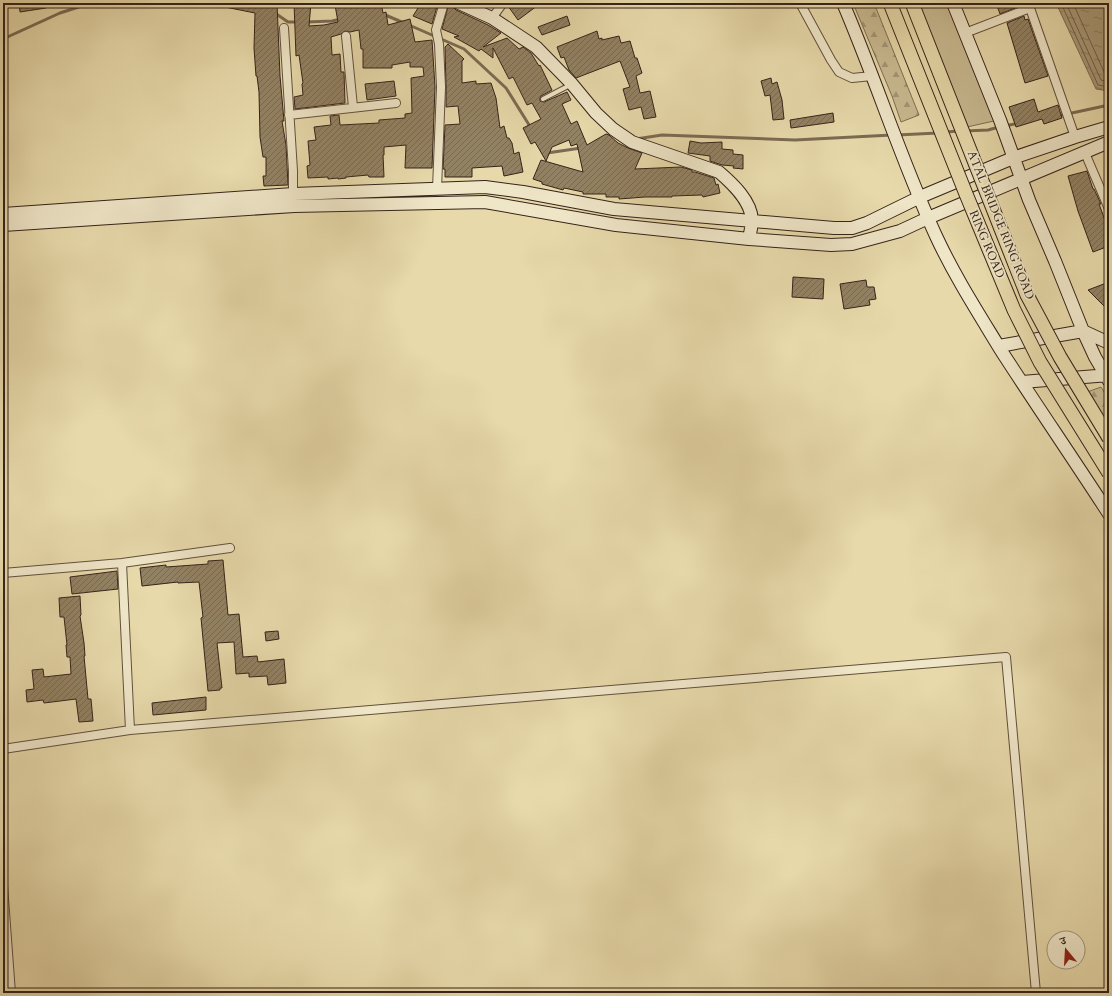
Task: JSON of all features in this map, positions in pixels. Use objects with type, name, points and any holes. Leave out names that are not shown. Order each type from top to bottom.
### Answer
[{"type":"main road","points":[[459,3],[492,18],[536,47],[572,84],[596,113],[632,142],[719,172],[730,181],[748,204],[752,220],[749,239]]},
{"type":"main road","points":[[843,3],[936,237],[970,301],[1109,514]]},
{"type":"main road","name":"RING ROAD","points":[[890,3],[1014,310],[1040,362],[1109,474]]},
{"type":"main road","name":"ATAL BRIDGE RING ROAD","points":[[912,3],[1027,295],[1063,363],[1109,438]]},
{"type":"main road","points":[[953,3],[1000,120],[1013,158],[1083,331],[1095,357],[1108,377],[1022,382]]},
{"type":"main road","points":[[4,217],[293,194],[485,187],[523,192],[614,209],[834,228],[852,228],[885,215],[920,198],[1013,158],[1109,127]]},
{"type":"main road","points":[[4,217],[294,206],[485,202],[616,225],[749,239],[831,245],[852,244],[900,231],[1021,178],[1109,142]]},
{"type":"main road","points":[[999,346],[1083,331],[1109,343]]},
{"type":"street","points":[[437,189],[441,87],[439,44],[436,30],[444,3]]},
{"type":"street","points":[[492,18],[503,3]]},
{"type":"street","points":[[800,3],[839,72],[852,78],[872,76]]},
{"type":"street","points":[[965,33],[1028,6],[1075,137]]},
{"type":"street","points":[[284,28],[290,115],[293,194]]},
{"type":"street","points":[[346,36],[353,107]]},
{"type":"street","points":[[290,115],[396,103]]},
{"type":"street","points":[[1085,153],[1108,206]]},
{"type":"street","points":[[3,573],[122,564],[230,548]]},
{"type":"street","points":[[122,564],[130,730]]},
{"type":"street","points":[[3,749],[130,730],[1006,657],[1036,993]]},
{"type":"street","points":[[3,885],[11,993]]},
{"type":"lane","points":[[544,99],[572,84]]},
{"type":"green space","points":[[853,3],[874,3],[919,115],[901,122],[892,96]]},
{"type":"green space","points":[[912,3],[951,3],[994,121],[967,127]]},
{"type":"green space","points":[[1101,387],[1109,400],[1109,438],[1079,395]]},
{"type":"water","points":[[1056,3],[1109,3],[1109,91],[1096,89]]},
{"type":"building","points":[[19,3],[45,3],[46,8],[20,12]]},
{"type":"building","points":[[225,3],[277,3],[280,76],[284,121],[282,121],[286,145],[288,185],[264,186],[263,176],[266,176],[266,157],[263,157],[260,137],[259,92],[254,48],[255,13],[225,7]]},
{"type":"building","points":[[294,3],[311,3],[309,26],[338,22],[335,5],[381,3],[383,13],[386,12],[388,25],[410,19],[415,42],[432,40],[435,87],[432,168],[405,168],[406,145],[384,147],[384,177],[369,177],[368,175],[338,179],[328,179],[328,177],[308,178],[307,166],[310,165],[308,141],[316,140],[314,127],[331,125],[330,116],[339,115],[340,125],[379,123],[379,120],[405,118],[405,114],[412,113],[411,78],[424,76],[423,67],[410,67],[410,62],[392,65],[392,68],[363,68],[363,49],[361,49],[359,30],[350,32],[345,31],[331,37],[332,55],[340,54],[341,72],[344,72],[345,103],[295,109],[294,97],[303,95],[303,83],[299,55],[296,56]]},
{"type":"building","points":[[407,3],[438,3],[432,24],[413,16],[418,8]]},
{"type":"building","points":[[449,3],[456,10],[488,25],[501,33],[483,47],[507,38],[519,49],[523,47],[531,53],[539,66],[540,65],[552,90],[541,96],[540,101],[544,102],[567,92],[571,100],[562,104],[571,124],[577,121],[587,145],[606,134],[609,135],[618,143],[642,153],[635,169],[681,167],[692,170],[692,172],[714,178],[716,185],[718,184],[720,193],[703,197],[702,195],[619,199],[619,197],[606,197],[606,194],[583,194],[583,192],[564,188],[563,190],[542,184],[542,182],[533,179],[541,160],[583,172],[577,144],[571,146],[569,140],[552,147],[546,161],[535,142],[531,144],[523,128],[541,119],[532,103],[527,105],[513,77],[509,79],[493,48],[493,58],[481,49],[479,51],[454,37],[459,36],[442,29]]},
{"type":"building","points":[[512,3],[541,3],[518,20],[508,6]]},
{"type":"building","points":[[996,3],[1019,3],[1020,6],[1000,14]]},
{"type":"building","points":[[567,16],[570,25],[542,35],[538,27]]},
{"type":"building","points":[[1024,16],[1025,20],[1028,19],[1048,76],[1025,83],[1007,23]]},
{"type":"building","points":[[597,31],[599,39],[602,38],[602,40],[619,36],[621,43],[630,41],[635,58],[637,58],[642,73],[636,76],[640,93],[650,91],[656,117],[644,119],[641,107],[629,110],[623,89],[630,87],[620,61],[576,78],[569,70],[564,57],[561,58],[557,47]]},
{"type":"building","points":[[448,44],[464,59],[462,61],[462,83],[476,81],[476,84],[491,83],[496,98],[500,128],[504,126],[507,138],[509,138],[512,143],[514,154],[519,152],[523,172],[504,176],[502,166],[472,168],[472,177],[445,177],[445,169],[443,169],[445,125],[460,124],[458,106],[446,107],[445,47]]},
{"type":"building","points":[[771,78],[772,84],[777,82],[782,100],[784,119],[773,120],[770,95],[765,96],[761,81]]},
{"type":"building","points":[[394,81],[396,96],[367,100],[365,84]]},
{"type":"building","points":[[1034,99],[1038,112],[1058,105],[1062,118],[1044,124],[1042,119],[1016,127],[1009,107]]},
{"type":"building","points":[[833,113],[834,122],[791,128],[790,120]]},
{"type":"building","points":[[690,141],[701,143],[722,142],[722,149],[733,150],[733,154],[743,155],[743,169],[733,168],[734,166],[722,165],[710,161],[710,156],[688,153]]},
{"type":"building","points":[[1087,171],[1093,189],[1101,204],[1099,204],[1109,231],[1109,246],[1093,252],[1078,211],[1068,176]]},
{"type":"building","points":[[793,277],[824,279],[823,299],[792,297]]},
{"type":"building","points":[[866,280],[867,287],[874,287],[876,299],[869,300],[870,305],[844,309],[840,284]]},
{"type":"building","points":[[1109,282],[1109,311],[1088,290]]},
{"type":"building","points":[[223,560],[228,615],[239,614],[243,657],[257,656],[258,662],[284,659],[286,683],[268,685],[267,676],[249,677],[249,673],[236,674],[234,642],[217,643],[222,688],[220,688],[220,690],[208,691],[199,582],[178,582],[142,586],[140,568],[166,565],[166,567],[208,564],[208,561]]},
{"type":"building","points":[[117,571],[118,589],[72,594],[70,577]]},
{"type":"building","points":[[80,596],[80,616],[84,643],[88,699],[91,699],[93,721],[79,722],[76,699],[44,703],[43,700],[27,702],[26,690],[34,689],[32,670],[43,669],[44,677],[71,674],[70,657],[67,657],[64,617],[60,617],[59,598]]},
{"type":"building","points":[[278,631],[279,639],[266,641],[265,632]]},
{"type":"building","points":[[206,697],[206,710],[153,715],[152,703]]},
{"type":"waterway","points":[[3,39],[60,13],[91,3]]},
{"type":"waterway","points":[[275,13],[288,22],[297,22]]},
{"type":"waterway","points":[[383,14],[404,23]]},
{"type":"waterway","points":[[307,22],[332,21],[341,19]]},
{"type":"waterway","points":[[409,25],[464,49],[506,88],[531,128]]},
{"type":"waterway","points":[[1058,116],[1109,105]]},
{"type":"waterway","points":[[1005,126],[1019,123]]},
{"type":"waterway","points":[[965,131],[988,130],[999,127]]},
{"type":"waterway","points":[[945,132],[960,131]]},
{"type":"waterway","points":[[897,135],[938,133]]},
{"type":"waterway","points":[[636,139],[662,135],[795,140],[892,135]]},
{"type":"waterway","points":[[547,153],[581,148]]}]
